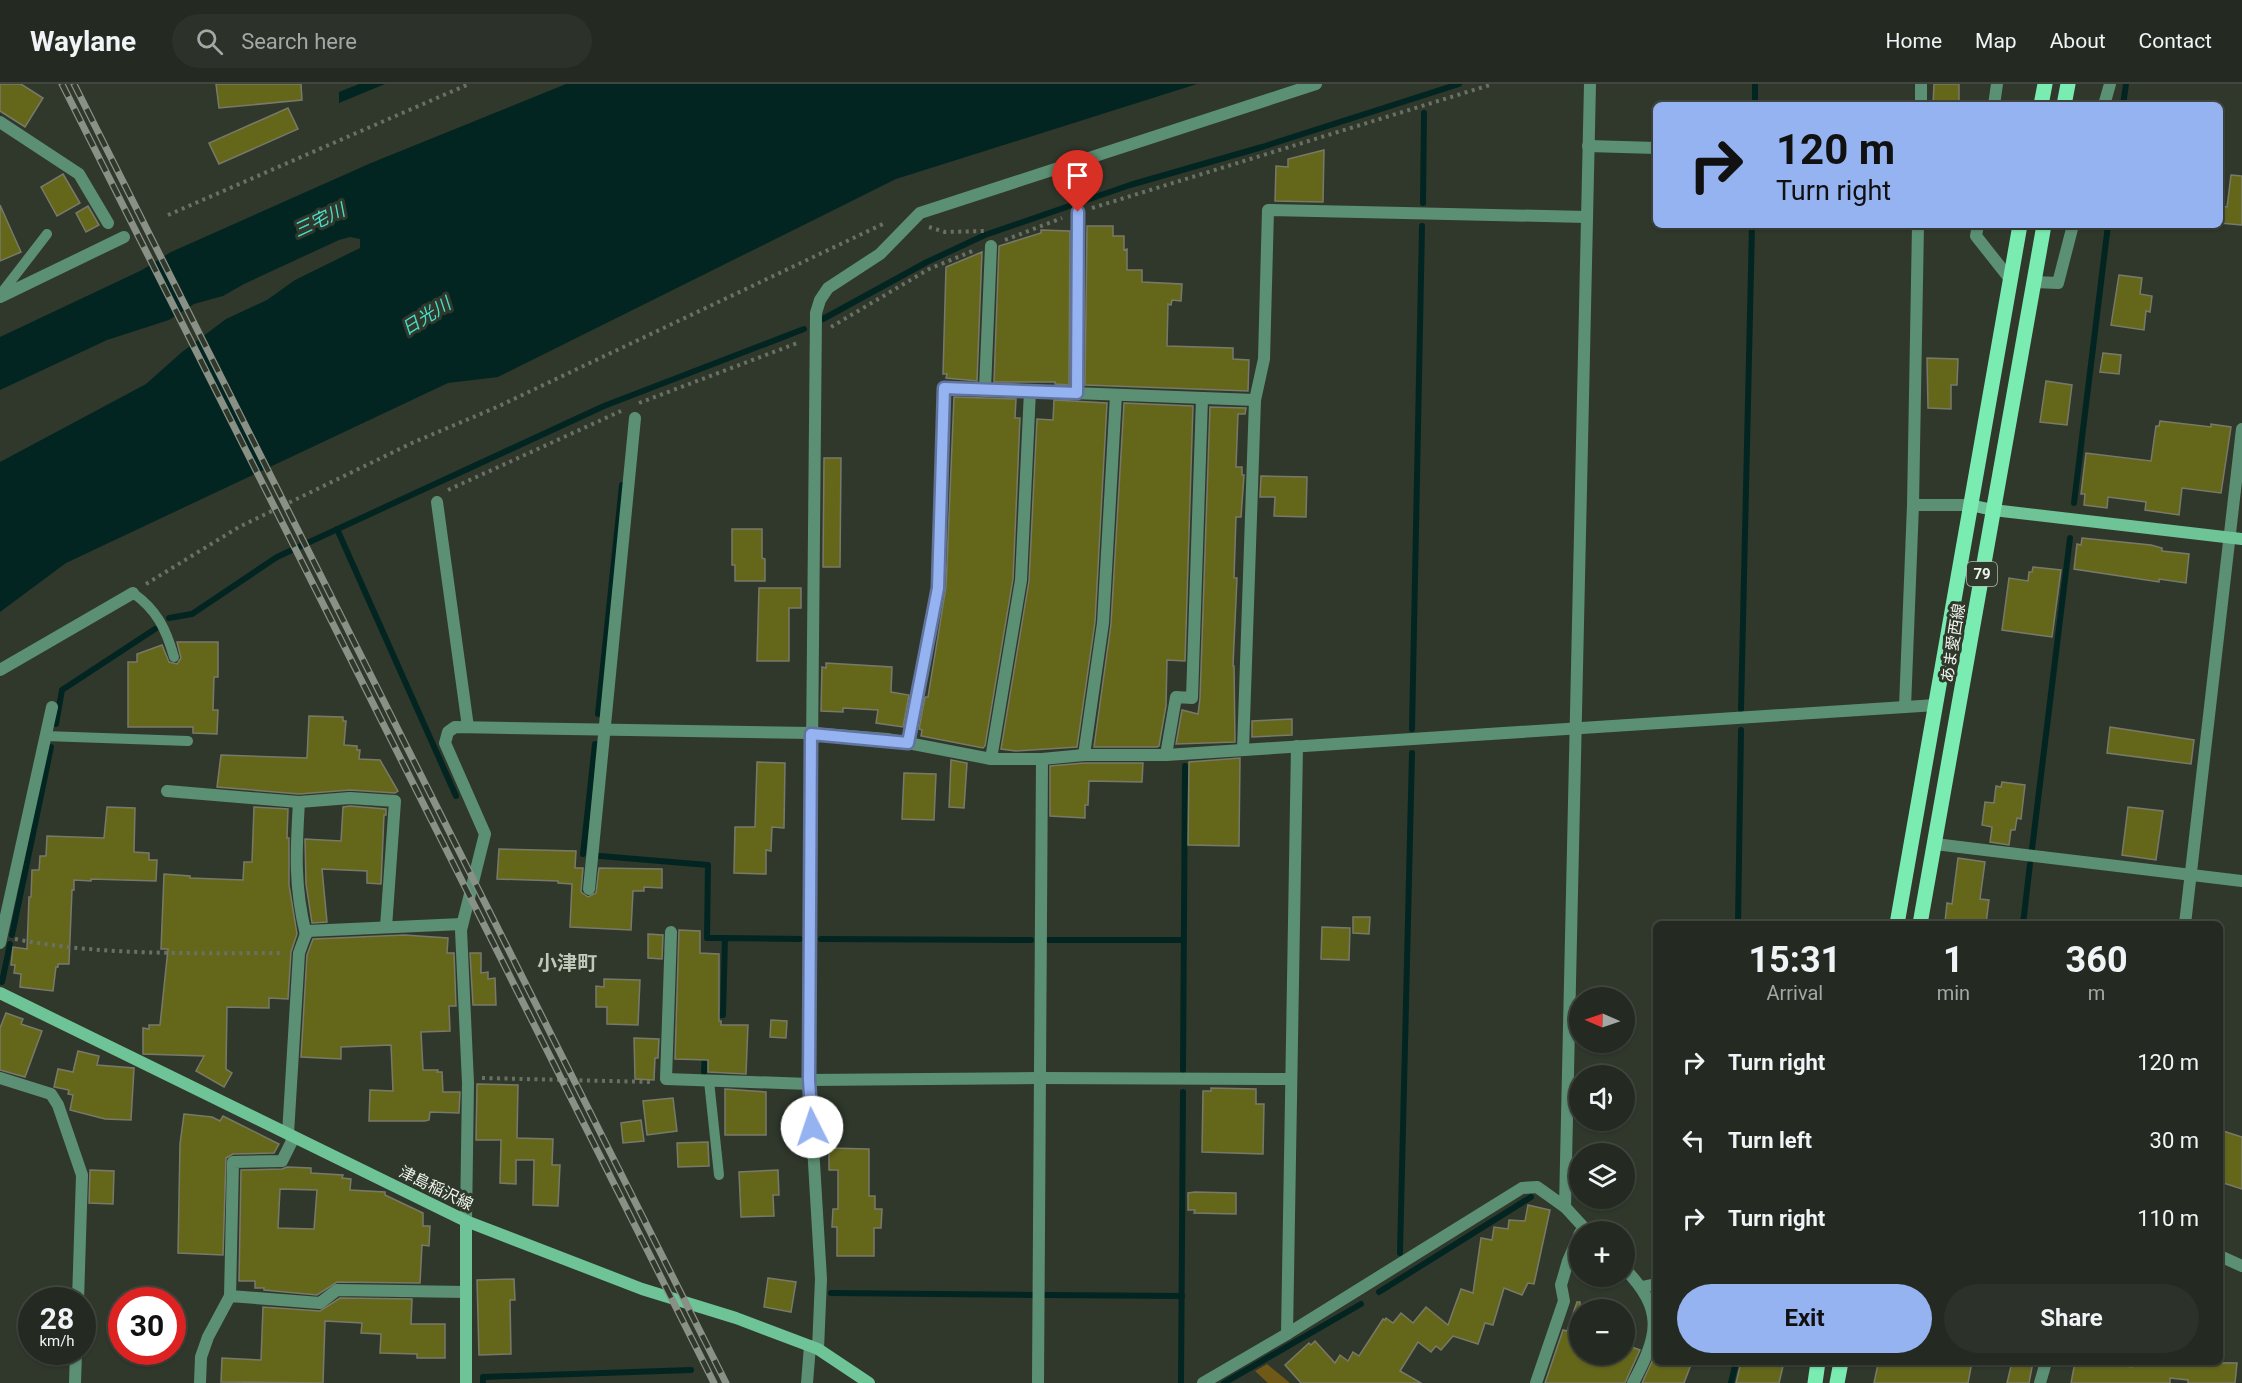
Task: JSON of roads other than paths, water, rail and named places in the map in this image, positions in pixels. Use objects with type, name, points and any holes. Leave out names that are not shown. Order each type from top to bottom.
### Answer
[{"type":"main road","points":[[2042,102],[2045,84]]},
{"type":"main road","points":[[2065,102],[2068,84]]},
{"type":"main road","name":"あま愛西線","points":[[1898,921],[2019,228]]},
{"type":"main road","name":"あま愛西線","points":[[1921,921],[2043,228]]},
{"type":"main road","points":[[1970,505],[1993,510],[2242,539]]},
{"type":"main road","name":"津島稲沢線","points":[[0,993],[466,1221],[642,1289],[736,1318],[814,1347],[869,1383]]},
{"type":"main road","points":[[466,1221],[466,1383]]},
{"type":"main road","points":[[1815,1383],[1818,1365]]},
{"type":"main road","points":[[1837,1383],[1840,1365]]},
{"type":"street","points":[[807,1383],[814,1347],[821,1279],[809,1082],[816,313],[820,300],[828,288],[880,254],[920,213],[1316,84]]},
{"type":"street","points":[[1565,1207],[1590,84]]},
{"type":"street","points":[[1921,84],[1921,102]]},
{"type":"street","points":[[1994,102],[1997,84]]},
{"type":"street","points":[[2105,102],[2109,84]]},
{"type":"street","points":[[0,122],[79,174],[108,223]]},
{"type":"street","points":[[1588,146],[1653,148]]},
{"type":"street","points":[[1243,750],[1255,400],[1264,358],[1268,210],[1587,217]]},
{"type":"street","points":[[1077,393],[1078,212]]},
{"type":"street","points":[[1905,707],[1913,505],[1918,228]]},
{"type":"street","points":[[1977,228],[1976,236],[2010,279]]},
{"type":"street","points":[[2034,282],[2058,283],[2072,228]]},
{"type":"street","points":[[0,296],[124,237]]},
{"type":"street","points":[[985,389],[991,246]]},
{"type":"street","points":[[908,743],[938,588],[944,388],[1255,400]]},
{"type":"street","points":[[992,759],[1021,580],[1030,391]]},
{"type":"street","points":[[1084,755],[1103,623],[1116,394]]},
{"type":"street","points":[[1166,755],[1176,697],[1192,698],[1202,398]]},
{"type":"street","points":[[589,889],[631,414]]},
{"type":"street","points":[[2185,921],[2242,429]]},
{"type":"street","points":[[436,502],[468,727]]},
{"type":"street","points":[[1913,505],[1970,505]]},
{"type":"street","points":[[0,670],[132,593]]},
{"type":"street","points":[[466,1221],[468,1078],[462,924],[485,834],[445,743],[448,732],[456,727],[811,734],[908,743],[992,759],[1042,759],[1084,755],[1166,755],[1936,705]]},
{"type":"street","points":[[1,940],[52,707]]},
{"type":"street","points":[[1287,1334],[1297,746]]},
{"type":"street","points":[[1038,1383],[1042,759]]},
{"type":"street","points":[[167,791],[299,802],[350,798],[395,801],[386,927]]},
{"type":"street","points":[[299,802],[296,870],[298,905],[306,935]]},
{"type":"street","points":[[1935,844],[2242,881]]},
{"type":"street","points":[[200,1383],[201,1357],[204,1347],[230,1296],[233,1162],[282,1161],[291,1135],[299,953],[307,931],[462,924]]},
{"type":"street","points":[[672,932],[666,1079],[809,1082],[1039,1078],[1291,1079]]},
{"type":"street","points":[[0,1078],[51,1094],[58,1105],[82,1175],[78,1287]]},
{"type":"street","points":[[1203,1383],[1287,1334],[1522,1188],[1537,1187],[1565,1207],[1576,1221]]},
{"type":"street","points":[[2223,1257],[2242,1266]]},
{"type":"street","points":[[1536,1383],[1564,1301],[1561,1285],[1569,1259]]},
{"type":"street","points":[[1635,1280],[1642,1287],[1653,1314]]},
{"type":"street","points":[[1642,1287],[1653,1285]]},
{"type":"street","points":[[230,1296],[320,1303],[337,1290],[466,1292]]},
{"type":"street","points":[[1633,1383],[1648,1355],[1653,1329]]},
{"type":"street","points":[[75,1383],[76,1365]]},
{"type":"street","points":[[2040,1383],[2045,1365]]},
{"type":"lane","points":[[0,296],[47,234]]},
{"type":"lane","points":[[132,593],[145,601],[157,615],[167,633],[174,657]]},
{"type":"lane","points":[[45,736],[188,741]]},
{"type":"lane","points":[[709,1081],[719,1175]]},
{"type":"water","points":[[359,84],[385,84],[339,103],[339,92]]},
{"type":"water","points":[[566,84],[1197,84],[896,179],[498,377],[448,383],[66,563],[0,612],[0,462],[146,384],[182,352],[226,319],[267,300],[295,280],[360,248],[360,239],[350,237],[339,240],[223,296],[194,304],[169,320],[107,340],[0,390],[0,337],[142,270],[171,252],[371,163]]},
{"type":"waterway","points":[[823,319],[927,262],[985,235],[1130,185],[1262,147],[1459,84]]},
{"type":"waterway","points":[[1755,84],[1755,102]]},
{"type":"waterway","points":[[2123,102],[2126,84]]},
{"type":"waterway","points":[[1423,203],[1424,113]]},
{"type":"waterway","points":[[1412,729],[1422,226]]},
{"type":"waterway","points":[[1741,709],[1752,228]]},
{"type":"waterway","points":[[2074,503],[2108,228]]},
{"type":"waterway","points":[[169,618],[192,614],[277,557],[604,406],[804,329]]},
{"type":"waterway","points":[[598,714],[622,485]]},
{"type":"waterway","points":[[337,529],[456,796]]},
{"type":"waterway","points":[[2032,849],[2070,538]]},
{"type":"waterway","points":[[56,724],[62,690],[155,629]]},
{"type":"waterway","points":[[1738,921],[1741,730]]},
{"type":"waterway","points":[[583,854],[595,744]]},
{"type":"waterway","points":[[12,935],[51,747]]},
{"type":"waterway","points":[[1400,1253],[1412,753]]},
{"type":"waterway","points":[[1183,1070],[1185,766]]},
{"type":"waterway","points":[[600,856],[708,865],[707,938],[725,938]]},
{"type":"waterway","points":[[2023,921],[2030,864]]},
{"type":"waterway","points":[[713,1015],[723,1015],[725,938],[800,939]]},
{"type":"waterway","points":[[821,939],[1031,940]]},
{"type":"waterway","points":[[1049,940],[1184,940]]},
{"type":"waterway","points":[[2,982],[10,944]]},
{"type":"waterway","points":[[704,1072],[705,1054]]},
{"type":"waterway","points":[[1181,1383],[1183,1092]]},
{"type":"waterway","points":[[1379,1292],[1531,1197]]},
{"type":"waterway","points":[[831,1293],[1032,1295]]},
{"type":"waterway","points":[[1045,1295],[1182,1296]]},
{"type":"waterway","points":[[1224,1383],[1361,1304]]},
{"type":"waterway","points":[[1731,1383],[1735,1365]]},
{"type":"waterway","points":[[483,1383],[483,1377],[691,1370]]},
{"type":"railway","points":[[62,84],[714,1383]]},
{"type":"railway","points":[[74,84],[726,1383]]},
{"type":"district","name":"小津町","points":[[567,963]]},
{"type":"water label","name":"三宅川","points":[[319,220]]},
{"type":"water label","name":"日光川","points":[[426,316]]}]
